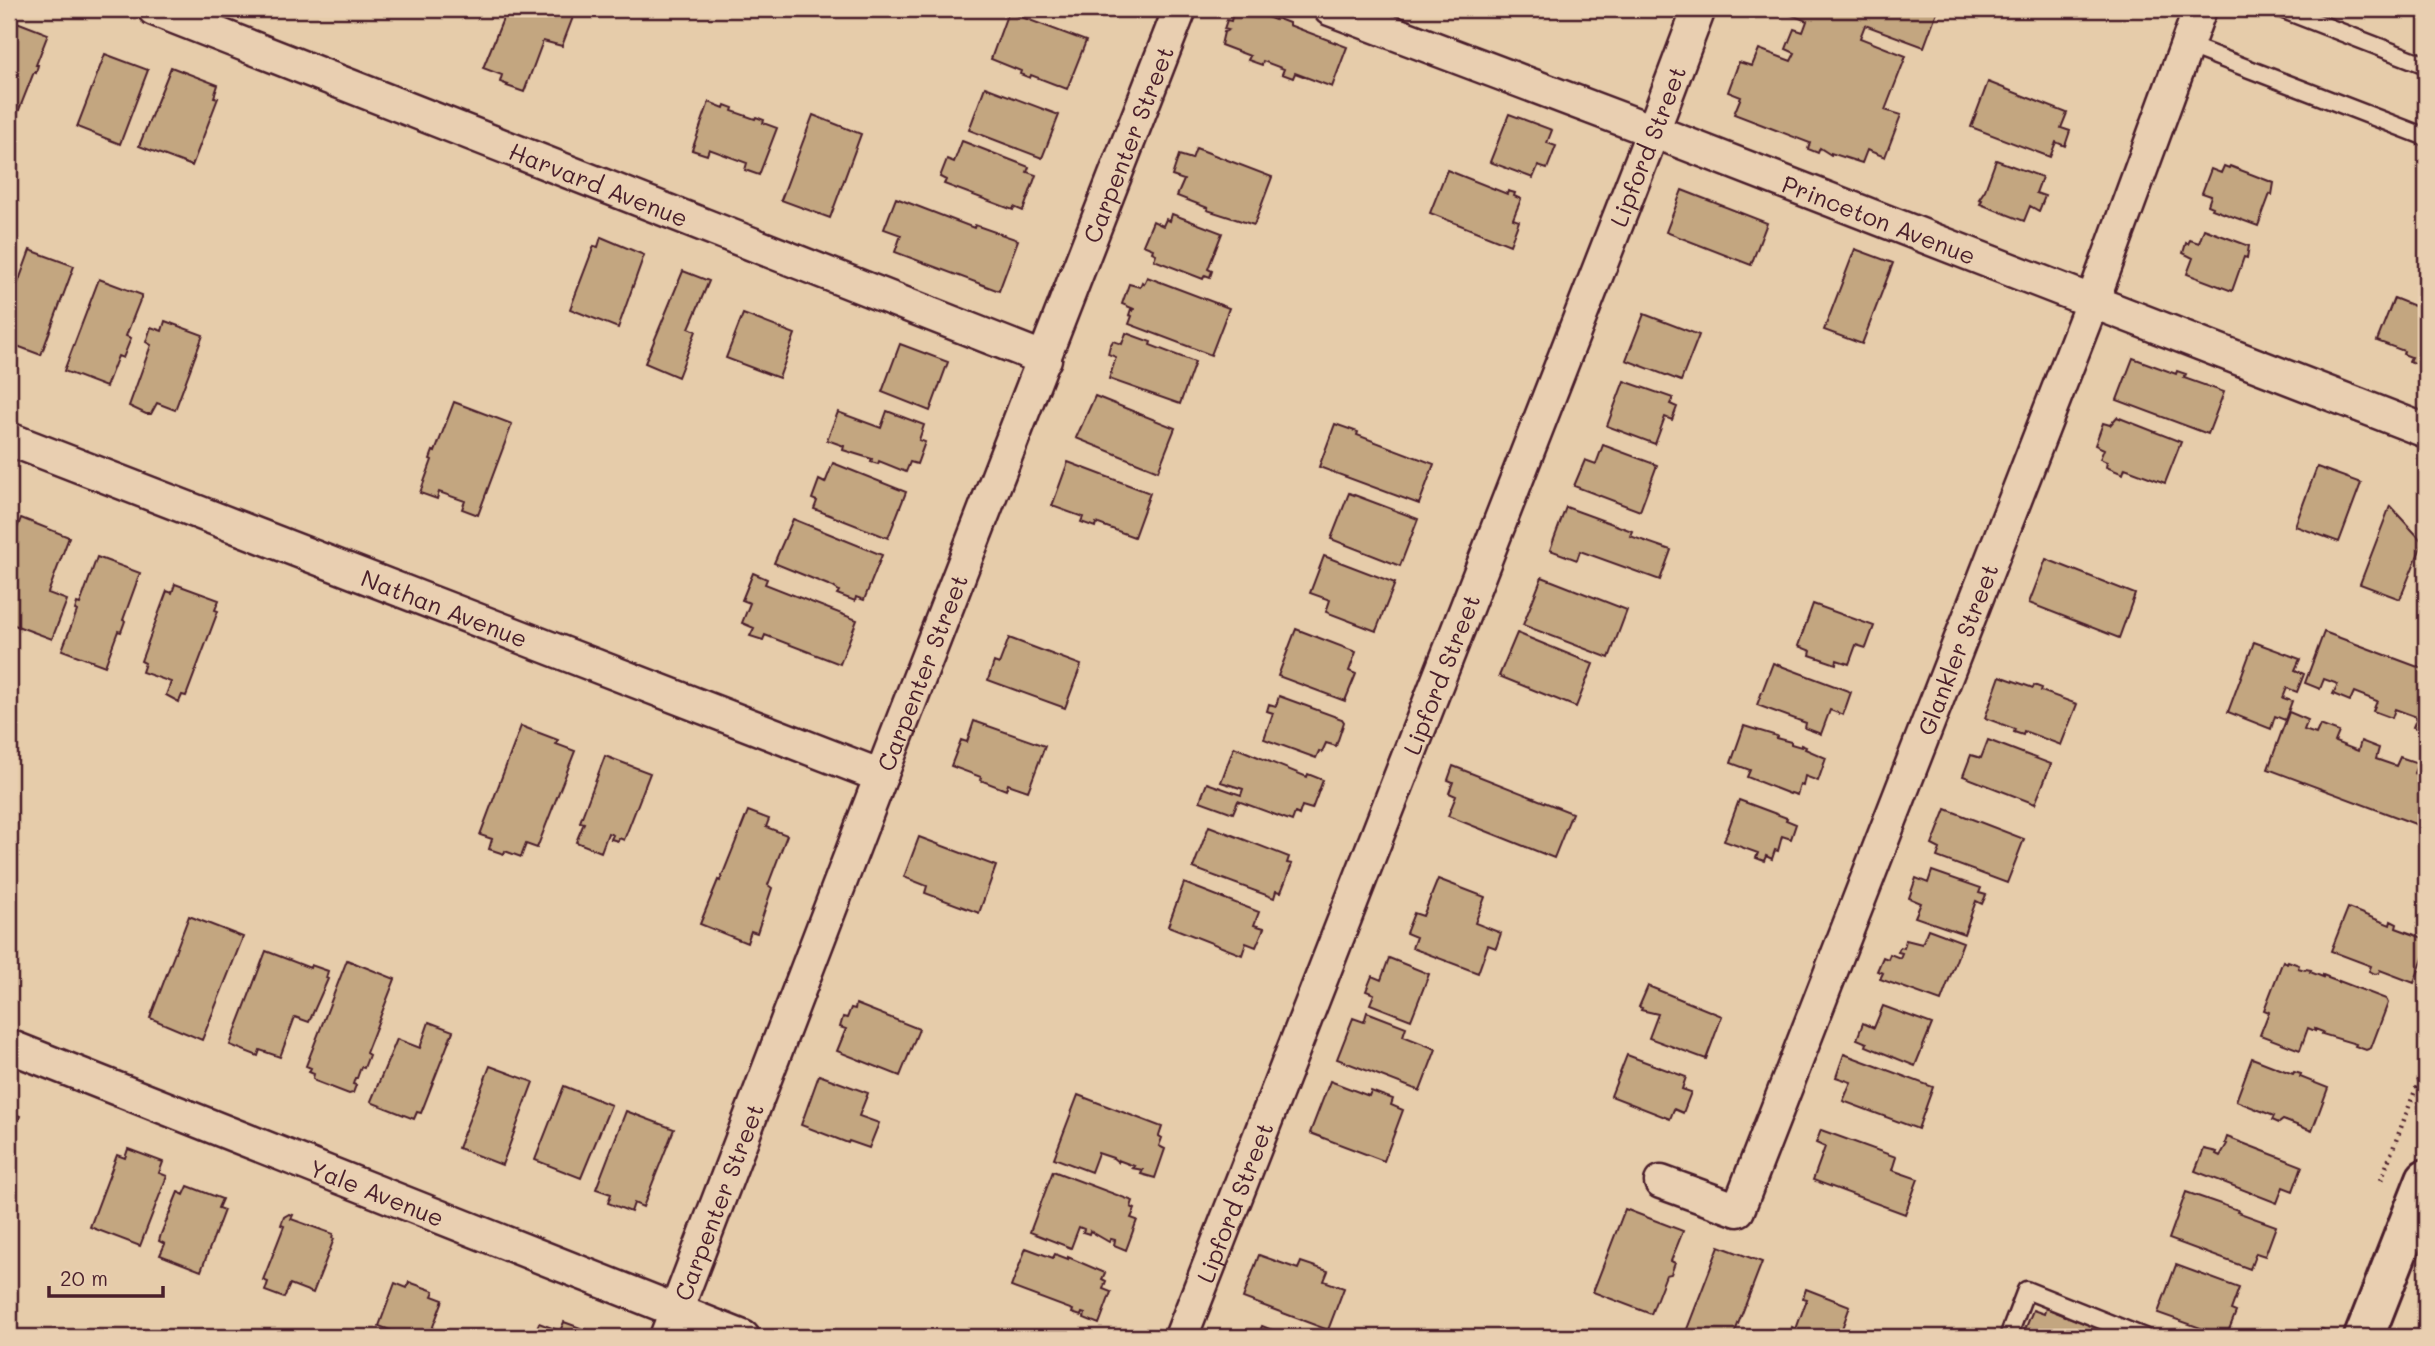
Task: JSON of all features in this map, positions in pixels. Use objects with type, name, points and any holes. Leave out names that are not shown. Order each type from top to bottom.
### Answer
[{"type":"main road","points":[[2371,1335],[2426,1179]]},
{"type":"street","name":"Harvard Avenue","points":[[154,9],[1045,359]]},
{"type":"street","name":"Carpenter Street","points":[[671,1324],[1180,9]]},
{"type":"street","name":"Princeton Avenue","points":[[1330,9],[2092,300],[2426,431]]},
{"type":"street","name":"Lipford Street","points":[[1181,1337],[1699,9]]},
{"type":"street","name":"Glankler Street","points":[[1661,1182],[1738,1210],[2092,300],[2200,9]]},
{"type":"street","name":"Nathan Avenue","points":[[9,439],[881,776]]},
{"type":"street","name":"Yale Avenue","points":[[9,1046],[671,1324],[743,1337]]},
{"type":"lane","points":[[2281,9],[2426,65]]},
{"type":"lane","points":[[2187,45],[2426,137]]},
{"type":"lane","points":[[2008,1337],[2026,1290],[2144,1337]]},
{"type":"building","points":[[507,9],[576,9],[562,46],[543,41],[524,92],[500,82],[502,75],[483,68]]},
{"type":"building","points":[[1234,9],[1245,9],[1275,20],[1276,18],[1347,47],[1332,87],[1295,73],[1293,78],[1282,74],[1284,69],[1263,61],[1262,65],[1248,60],[1250,56],[1221,45],[1224,32],[1228,30],[1224,29],[1227,20],[1231,21]]},
{"type":"building","points":[[1785,9],[1938,9],[1924,47],[1865,25],[1860,38],[1906,56],[1885,110],[1901,115],[1885,157],[1867,150],[1862,163],[1831,155],[1820,148],[1818,153],[1808,149],[1810,143],[1734,114],[1741,97],[1728,92],[1739,62],[1752,66],[1759,49],[1791,61],[1795,53],[1786,49],[1794,29],[1803,32],[1807,21],[1784,12]]},
{"type":"building","points":[[1008,12],[1086,41],[1067,89],[1031,75],[1030,78],[1020,74],[1021,71],[991,59]]},
{"type":"building","points":[[9,19],[48,34],[36,65],[36,73],[34,72],[17,115],[9,112]]},
{"type":"building","points":[[105,54],[148,70],[120,144],[77,127]]},
{"type":"building","points":[[171,67],[218,85],[214,97],[218,98],[192,166],[139,146]]},
{"type":"building","points":[[1988,82],[2067,113],[2061,128],[2070,131],[2065,146],[2056,142],[2050,157],[1971,127]]},
{"type":"building","points":[[985,87],[1059,115],[1042,158],[969,130]]},
{"type":"building","points":[[709,102],[724,108],[725,105],[733,108],[732,111],[764,120],[763,123],[777,128],[759,175],[745,170],[747,163],[709,149],[707,155],[692,150]]},
{"type":"building","points":[[1509,114],[1552,130],[1547,143],[1556,146],[1547,169],[1538,166],[1533,178],[1490,162]]},
{"type":"building","points":[[813,115],[861,134],[830,218],[781,200]]},
{"type":"building","points":[[962,141],[1029,167],[1027,172],[1036,175],[1023,211],[1014,207],[1013,210],[944,184],[946,180],[940,177],[947,159],[954,162]]},
{"type":"building","points":[[1196,148],[1272,177],[1254,225],[1207,210],[1208,208],[1177,196],[1184,180],[1172,176],[1179,155],[1192,159]]},
{"type":"building","points":[[1996,160],[2042,177],[2036,193],[2045,196],[2039,211],[2030,206],[2024,221],[1980,204],[1982,200],[1979,199]]},
{"type":"building","points":[[2224,166],[2274,183],[2272,195],[2270,194],[2258,226],[2212,209],[2213,207],[2208,205],[2211,196],[2202,193],[2211,169],[2221,173]]},
{"type":"building","points":[[1447,170],[1507,194],[1508,191],[1515,193],[1514,196],[1521,199],[1513,219],[1519,221],[1510,245],[1430,213]]},
{"type":"building","points":[[1682,190],[1767,223],[1751,265],[1666,232]]},
{"type":"building","points":[[896,198],[974,228],[975,225],[1018,240],[999,291],[895,252],[901,235],[884,229]]},
{"type":"building","points":[[1172,214],[1222,233],[1208,269],[1212,271],[1210,277],[1205,275],[1203,279],[1154,260],[1156,254],[1152,252],[1153,249],[1143,245],[1153,221],[1163,226],[1166,219],[1170,221]]},
{"type":"building","points":[[2204,229],[2249,246],[2247,258],[2244,257],[2232,291],[2187,274],[2193,258],[2183,253],[2186,243],[2190,240],[2199,243]]},
{"type":"building","points":[[601,237],[644,255],[618,328],[570,309],[594,246],[598,247]]},
{"type":"building","points":[[1855,249],[1893,263],[1862,344],[1824,330]]},
{"type":"building","points":[[30,250],[74,266],[41,355],[9,343],[9,308]]},
{"type":"building","points":[[683,271],[709,281],[689,328],[696,331],[678,377],[645,363]]},
{"type":"building","points":[[1147,277],[1229,308],[1211,355],[1129,324],[1131,309],[1134,309],[1122,304],[1129,284],[1140,287]]},
{"type":"building","points":[[99,279],[142,295],[126,336],[131,338],[123,358],[118,356],[106,387],[64,371]]},
{"type":"building","points":[[2394,298],[2414,306],[2416,301],[2426,305],[2426,367],[2409,361],[2411,357],[2403,354],[2404,351],[2377,341]]},
{"type":"building","points":[[743,314],[795,334],[779,378],[726,358]]},
{"type":"building","points":[[1644,314],[1699,335],[1681,381],[1626,360]]},
{"type":"building","points":[[165,321],[203,335],[175,410],[157,403],[151,414],[146,414],[129,406],[151,345],[146,342],[151,327],[162,331]]},
{"type":"building","points":[[1126,333],[1195,362],[1180,404],[1109,379],[1116,357],[1108,354],[1110,346],[1113,341],[1122,344]]},
{"type":"building","points":[[900,344],[948,362],[930,411],[882,392]]},
{"type":"building","points":[[2133,358],[2176,374],[2177,371],[2186,374],[2184,378],[2224,392],[2208,434],[2117,400]]},
{"type":"building","points":[[1624,381],[1673,398],[1670,404],[1677,407],[1672,420],[1665,417],[1655,444],[1607,426]]},
{"type":"building","points":[[1095,396],[1175,428],[1158,471],[1076,438]]},
{"type":"building","points":[[454,402],[512,424],[478,515],[462,509],[465,501],[439,492],[437,499],[420,493],[432,460],[430,459]]},
{"type":"building","points":[[887,411],[924,425],[919,440],[925,442],[917,464],[910,462],[906,472],[879,461],[878,464],[871,462],[872,459],[843,450],[844,446],[827,440],[838,412],[881,428]]},
{"type":"building","points":[[2117,417],[2181,442],[2165,483],[2125,468],[2123,474],[2106,467],[2107,462],[2100,459],[2104,449],[2095,445],[2103,423],[2110,425]]},
{"type":"building","points":[[1335,424],[1434,464],[1419,504],[1319,467]]},
{"type":"building","points":[[1603,445],[1657,465],[1640,511],[1574,486],[1585,460],[1596,464]]},
{"type":"building","points":[[1068,462],[1150,493],[1134,537],[1096,523],[1095,527],[1081,522],[1083,517],[1052,506]]},
{"type":"building","points":[[833,463],[906,492],[888,538],[814,509],[817,501],[812,499],[819,480],[825,483]]},
{"type":"building","points":[[2317,467],[2361,483],[2339,542],[2295,526]]},
{"type":"building","points":[[1349,493],[1418,519],[1400,566],[1331,539]]},
{"type":"building","points":[[2390,506],[2423,542],[2400,599],[2360,584]]},
{"type":"building","points":[[1566,507],[1632,531],[1630,536],[1671,550],[1660,580],[1580,551],[1577,560],[1550,550]]},
{"type":"building","points":[[21,518],[69,537],[48,593],[67,600],[52,639],[9,623],[9,549]]},
{"type":"building","points":[[793,519],[882,555],[864,600],[856,597],[855,601],[837,594],[839,591],[833,587],[774,563]]},
{"type":"building","points":[[1324,556],[1395,583],[1376,631],[1326,612],[1330,600],[1310,593]]},
{"type":"building","points":[[97,557],[140,573],[121,632],[118,631],[105,666],[62,650],[77,611],[77,603],[80,604]]},
{"type":"building","points":[[2046,559],[2135,594],[2119,638],[2029,603]]},
{"type":"building","points":[[753,573],[767,579],[765,584],[857,620],[840,664],[765,635],[763,640],[750,636],[754,628],[742,623],[750,603],[742,600]]},
{"type":"building","points":[[1542,577],[1627,610],[1609,658],[1523,625]]},
{"type":"building","points":[[175,584],[219,600],[215,610],[218,611],[186,696],[182,695],[179,702],[166,695],[171,682],[142,672],[145,663],[141,661],[167,591],[172,593]]},
{"type":"building","points":[[1813,604],[1874,626],[1866,648],[1856,645],[1849,664],[1837,660],[1836,664],[1810,655],[1811,651],[1798,646]]},
{"type":"building","points":[[1296,629],[1356,652],[1349,671],[1356,674],[1345,701],[1278,676]]},
{"type":"building","points":[[2324,632],[2426,670],[2426,732],[2413,727],[2417,717],[2395,709],[2392,718],[2373,711],[2377,701],[2354,692],[2350,701],[2333,694],[2338,684],[2324,679],[2320,689],[2305,683]]},
{"type":"building","points":[[1517,633],[1593,664],[1576,707],[1499,676]]},
{"type":"building","points":[[1009,638],[1081,665],[1065,708],[988,680],[994,662],[999,664]]},
{"type":"building","points":[[2254,642],[2300,659],[2295,670],[2304,674],[2297,692],[2287,688],[2283,698],[2292,701],[2285,720],[2275,716],[2271,729],[2228,712]]},
{"type":"building","points":[[1773,663],[1851,692],[1843,715],[1830,710],[1821,734],[1805,728],[1806,723],[1757,705]]},
{"type":"building","points":[[2000,676],[2033,688],[2034,685],[2042,688],[2041,691],[2077,704],[2061,745],[2024,731],[2023,735],[2014,732],[2015,729],[1985,718]]},
{"type":"building","points":[[1279,696],[1342,719],[1344,722],[1336,746],[1326,743],[1316,758],[1264,739],[1273,713],[1267,711],[1269,704],[1276,706]]},
{"type":"building","points":[[2289,712],[2308,720],[2304,730],[2316,734],[2320,725],[2339,732],[2335,742],[2358,751],[2361,741],[2379,748],[2376,759],[2396,766],[2400,757],[2418,763],[2414,773],[2426,778],[2426,828],[2268,769]]},
{"type":"building","points":[[974,721],[1045,746],[1028,791],[1008,784],[1006,790],[951,766],[961,740],[967,742]]},
{"type":"building","points":[[521,726],[558,740],[556,744],[575,751],[537,848],[526,844],[521,857],[489,849],[492,839],[480,835]]},
{"type":"building","points":[[1744,726],[1777,736],[1776,738],[1791,744],[1801,745],[1826,758],[1818,781],[1805,776],[1797,795],[1747,777],[1750,770],[1731,763]]},
{"type":"building","points":[[1988,740],[2051,764],[2035,804],[1963,776],[1971,755],[1981,758]]},
{"type":"building","points":[[1234,747],[1307,777],[1308,774],[1323,780],[1312,809],[1302,806],[1299,815],[1295,813],[1292,821],[1238,801],[1233,813],[1200,801],[1207,783],[1241,795],[1243,789],[1221,782]]},
{"type":"building","points":[[605,756],[650,773],[624,840],[611,839],[613,835],[608,833],[601,852],[576,842],[584,823],[580,822]]},
{"type":"building","points":[[1453,766],[1572,813],[1554,858],[1448,816],[1456,796],[1449,793],[1453,782],[1448,780]]},
{"type":"building","points":[[1739,800],[1796,824],[1791,839],[1782,836],[1778,851],[1775,850],[1772,859],[1766,856],[1764,861],[1756,858],[1758,853],[1724,841]]},
{"type":"building","points":[[1946,809],[2024,839],[2007,883],[1937,857],[1940,849],[1932,845]]},
{"type":"building","points":[[748,811],[769,819],[766,827],[787,835],[768,885],[772,888],[757,933],[751,931],[747,943],[700,924]]},
{"type":"building","points":[[1209,826],[1289,857],[1287,863],[1292,864],[1281,892],[1276,891],[1274,898],[1193,868]]},
{"type":"building","points":[[919,837],[996,866],[979,913],[925,893],[927,886],[904,877]]},
{"type":"building","points":[[1932,871],[1981,888],[1979,893],[1986,895],[1982,904],[1976,901],[1964,934],[1915,917],[1921,903],[1909,898],[1916,878],[1928,883]]},
{"type":"building","points":[[1438,879],[1485,897],[1475,923],[1501,933],[1496,948],[1488,945],[1478,973],[1412,948],[1416,937],[1406,933],[1414,913],[1423,916]]},
{"type":"building","points":[[1184,883],[1259,912],[1254,925],[1264,928],[1256,947],[1246,943],[1242,955],[1168,926]]},
{"type":"building","points":[[2348,908],[2390,925],[2391,921],[2397,924],[2396,928],[2426,939],[2426,950],[2414,983],[2380,970],[2375,974],[2369,971],[2371,966],[2331,951]]},
{"type":"building","points":[[189,916],[243,937],[202,1040],[150,1018]]},
{"type":"building","points":[[1928,929],[1963,942],[1941,1001],[1880,979],[1883,973],[1877,971],[1883,957],[1888,959],[1890,954],[1900,958],[1902,953],[1898,952],[1900,947],[1904,948],[1906,940],[1922,944]]},
{"type":"building","points":[[266,951],[310,968],[311,965],[328,971],[328,979],[309,1022],[295,1017],[280,1057],[260,1050],[258,1056],[230,1045]]},
{"type":"building","points":[[1389,958],[1429,974],[1411,1020],[1370,1004],[1374,994],[1366,991],[1372,976],[1381,980]]},
{"type":"building","points":[[347,960],[395,979],[366,1053],[369,1055],[364,1068],[361,1067],[353,1084],[356,1085],[353,1093],[349,1094],[315,1081],[314,1074],[309,1072],[311,1068],[306,1066]]},
{"type":"building","points":[[2283,961],[2386,999],[2388,1003],[2371,1048],[2366,1050],[2308,1028],[2300,1050],[2260,1035],[2269,1012],[2264,1010]]},
{"type":"building","points":[[1648,986],[1722,1016],[1706,1059],[1649,1038],[1658,1014],[1641,1010],[1639,1007]]},
{"type":"building","points":[[856,1004],[919,1029],[900,1076],[837,1051],[846,1029],[840,1027],[843,1017],[847,1018]]},
{"type":"building","points":[[1883,1006],[1932,1024],[1915,1066],[1866,1046],[1867,1043],[1857,1039],[1863,1023],[1874,1028]]},
{"type":"building","points":[[1367,1012],[1406,1027],[1403,1036],[1436,1049],[1420,1091],[1337,1059],[1353,1018],[1364,1022]]},
{"type":"building","points":[[429,1022],[453,1031],[421,1113],[417,1112],[414,1119],[373,1103],[371,1101],[397,1039],[420,1048]]},
{"type":"building","points":[[1844,1054],[1933,1087],[1918,1129],[1843,1101],[1851,1082],[1836,1077]]},
{"type":"building","points":[[1627,1055],[1686,1077],[1682,1089],[1691,1092],[1683,1113],[1674,1109],[1670,1119],[1611,1096]]},
{"type":"building","points":[[2252,1058],[2293,1074],[2301,1074],[2300,1077],[2328,1088],[2312,1131],[2283,1120],[2279,1123],[2272,1120],[2274,1116],[2236,1101]]},
{"type":"building","points":[[490,1066],[533,1082],[502,1165],[458,1148]]},
{"type":"building","points":[[819,1075],[868,1093],[859,1116],[879,1123],[869,1148],[801,1125]]},
{"type":"building","points":[[1330,1081],[1369,1096],[1371,1091],[1393,1099],[1391,1105],[1403,1110],[1384,1161],[1310,1133]]},
{"type":"building","points":[[564,1086],[611,1105],[581,1178],[535,1160]]},
{"type":"building","points":[[1078,1095],[1162,1127],[1159,1146],[1165,1149],[1155,1178],[1141,1174],[1143,1170],[1132,1168],[1134,1166],[1098,1153],[1091,1172],[1054,1158]]},
{"type":"building","points":[[9,1111],[20,1116],[9,1145]]},
{"type":"building","points":[[626,1111],[674,1129],[643,1207],[634,1203],[631,1212],[608,1203],[611,1194],[596,1189]]},
{"type":"building","points":[[1821,1130],[1896,1157],[1892,1170],[1918,1179],[1905,1214],[1813,1180],[1825,1147],[1816,1143]]},
{"type":"building","points":[[2227,1137],[2302,1166],[2293,1191],[2283,1187],[2277,1203],[2195,1171],[2204,1149],[2217,1152],[2220,1156],[2227,1144]]},
{"type":"building","points":[[128,1149],[163,1162],[159,1173],[167,1176],[140,1246],[90,1227],[117,1155],[125,1158]]},
{"type":"building","points":[[1053,1171],[1133,1201],[1131,1207],[1135,1209],[1131,1218],[1137,1220],[1126,1250],[1114,1245],[1115,1240],[1111,1239],[1109,1242],[1090,1231],[1089,1234],[1083,1232],[1084,1229],[1079,1227],[1071,1248],[1030,1232]]},
{"type":"building","points":[[188,1186],[222,1199],[218,1208],[224,1210],[201,1271],[160,1255],[165,1244],[159,1241],[161,1234],[178,1192],[184,1195]]},
{"type":"building","points":[[2186,1192],[2276,1226],[2265,1256],[2256,1253],[2250,1269],[2169,1239]]},
{"type":"building","points":[[1625,1209],[1683,1231],[1671,1261],[1675,1263],[1671,1274],[1666,1275],[1651,1314],[1593,1292]]},
{"type":"building","points":[[293,1215],[291,1219],[333,1234],[334,1239],[313,1293],[290,1284],[284,1298],[265,1291],[268,1282],[263,1280],[284,1226],[281,1225],[284,1217]]},
{"type":"building","points":[[1719,1246],[1762,1262],[1733,1337],[1684,1337]]},
{"type":"building","points":[[1026,1248],[1053,1258],[1055,1254],[1068,1257],[1105,1273],[1102,1279],[1106,1281],[1103,1289],[1111,1292],[1099,1324],[1084,1318],[1085,1314],[1082,1313],[1081,1316],[1072,1313],[1073,1310],[1011,1287]]},
{"type":"building","points":[[1259,1255],[1298,1269],[1301,1262],[1328,1271],[1324,1281],[1344,1288],[1328,1330],[1243,1298]]},
{"type":"building","points":[[2176,1265],[2239,1288],[2231,1310],[2236,1312],[2226,1337],[2158,1313]]},
{"type":"building","points":[[409,1282],[434,1291],[432,1296],[443,1300],[429,1337],[408,1337],[379,1326],[395,1283],[407,1288]]},
{"type":"building","points":[[1806,1289],[1850,1306],[1839,1337],[1792,1337],[1792,1327],[1796,1329],[1807,1299],[1803,1298]]},
{"type":"building","points":[[2046,1308],[2120,1337],[2022,1337],[2033,1310],[2044,1314]]},
{"type":"building","points":[[564,1322],[600,1335],[533,1337],[539,1323],[560,1331]]},
{"type":"building","points":[[1262,1326],[1290,1337],[1257,1337]]}]
